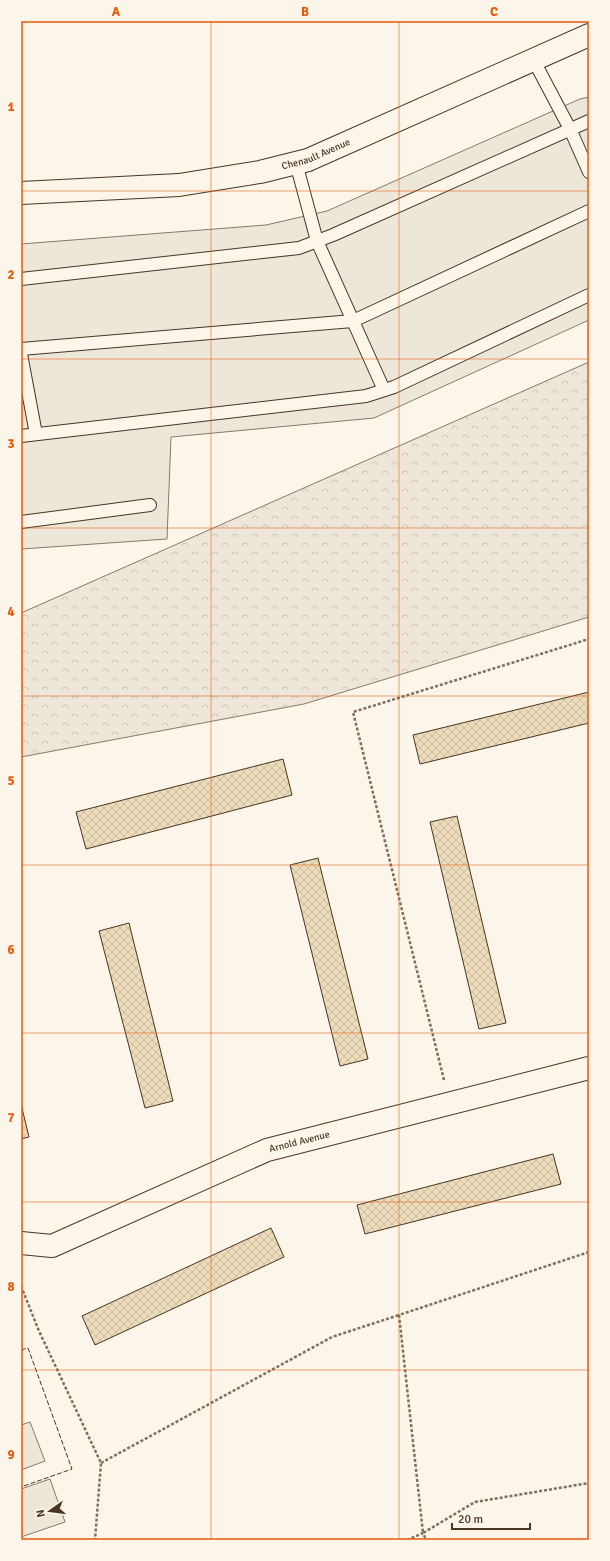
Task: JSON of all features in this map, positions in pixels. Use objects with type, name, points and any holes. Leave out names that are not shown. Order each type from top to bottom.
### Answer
[{"type":"street","name":"Chenault Avenue","points":[[21,193],[179,184],[260,172],[308,160],[589,35]]},
{"type":"street","name":"Arnold Avenue","points":[[21,1243],[52,1246],[267,1150],[589,1068]]},
{"type":"lane","points":[[534,59],[570,129],[589,172]]},
{"type":"lane","points":[[21,279],[300,248],[589,121]]},
{"type":"lane","points":[[296,163],[317,241],[384,390]]},
{"type":"lane","points":[[21,349],[353,321],[589,210]]},
{"type":"lane","points":[[21,436],[366,396],[394,387],[589,295]]},
{"type":"lane","points":[[21,354],[36,434]]},
{"type":"lane","points":[[21,522],[150,506]]},
{"type":"path","points":[[449,1104],[354,712],[589,639]]},
{"type":"path","points":[[101,1463],[332,1337],[589,1252]]},
{"type":"path","points":[[21,1286],[38,1331],[101,1463],[95,1540]]},
{"type":"path","points":[[399,1315],[423,1533],[426,1540]]},
{"type":"path","points":[[407,1540],[423,1533],[475,1502],[589,1483]]},
{"type":"green space","points":[[589,362],[589,617],[304,704],[21,757],[21,613]]},
{"type":"green space","points":[[30,1422],[45,1461],[21,1470],[21,1425]]},
{"type":"green space","points":[[50,1479],[65,1522],[21,1537],[21,1489]]},
{"type":"shaded area","points":[[589,97],[589,320],[374,418],[171,437],[167,539],[21,549],[21,244],[266,225],[327,211],[580,99]]},
{"type":"building","points":[[589,692],[589,723],[420,764],[413,735]]},
{"type":"building","points":[[283,759],[292,795],[86,849],[76,812]]},
{"type":"building","points":[[457,816],[506,1023],[479,1029],[430,822]]},
{"type":"building","points":[[318,858],[368,1059],[340,1066],[290,865]]},
{"type":"building","points":[[129,923],[173,1101],[145,1108],[99,931]]},
{"type":"building","points":[[21,1104],[29,1137],[21,1139]]},
{"type":"building","points":[[553,1154],[561,1184],[365,1234],[357,1205]]},
{"type":"building","points":[[271,1228],[284,1257],[95,1345],[82,1316]]},
{"type":"fence","points":[[21,1350],[28,1348],[72,1469],[21,1487]]}]
